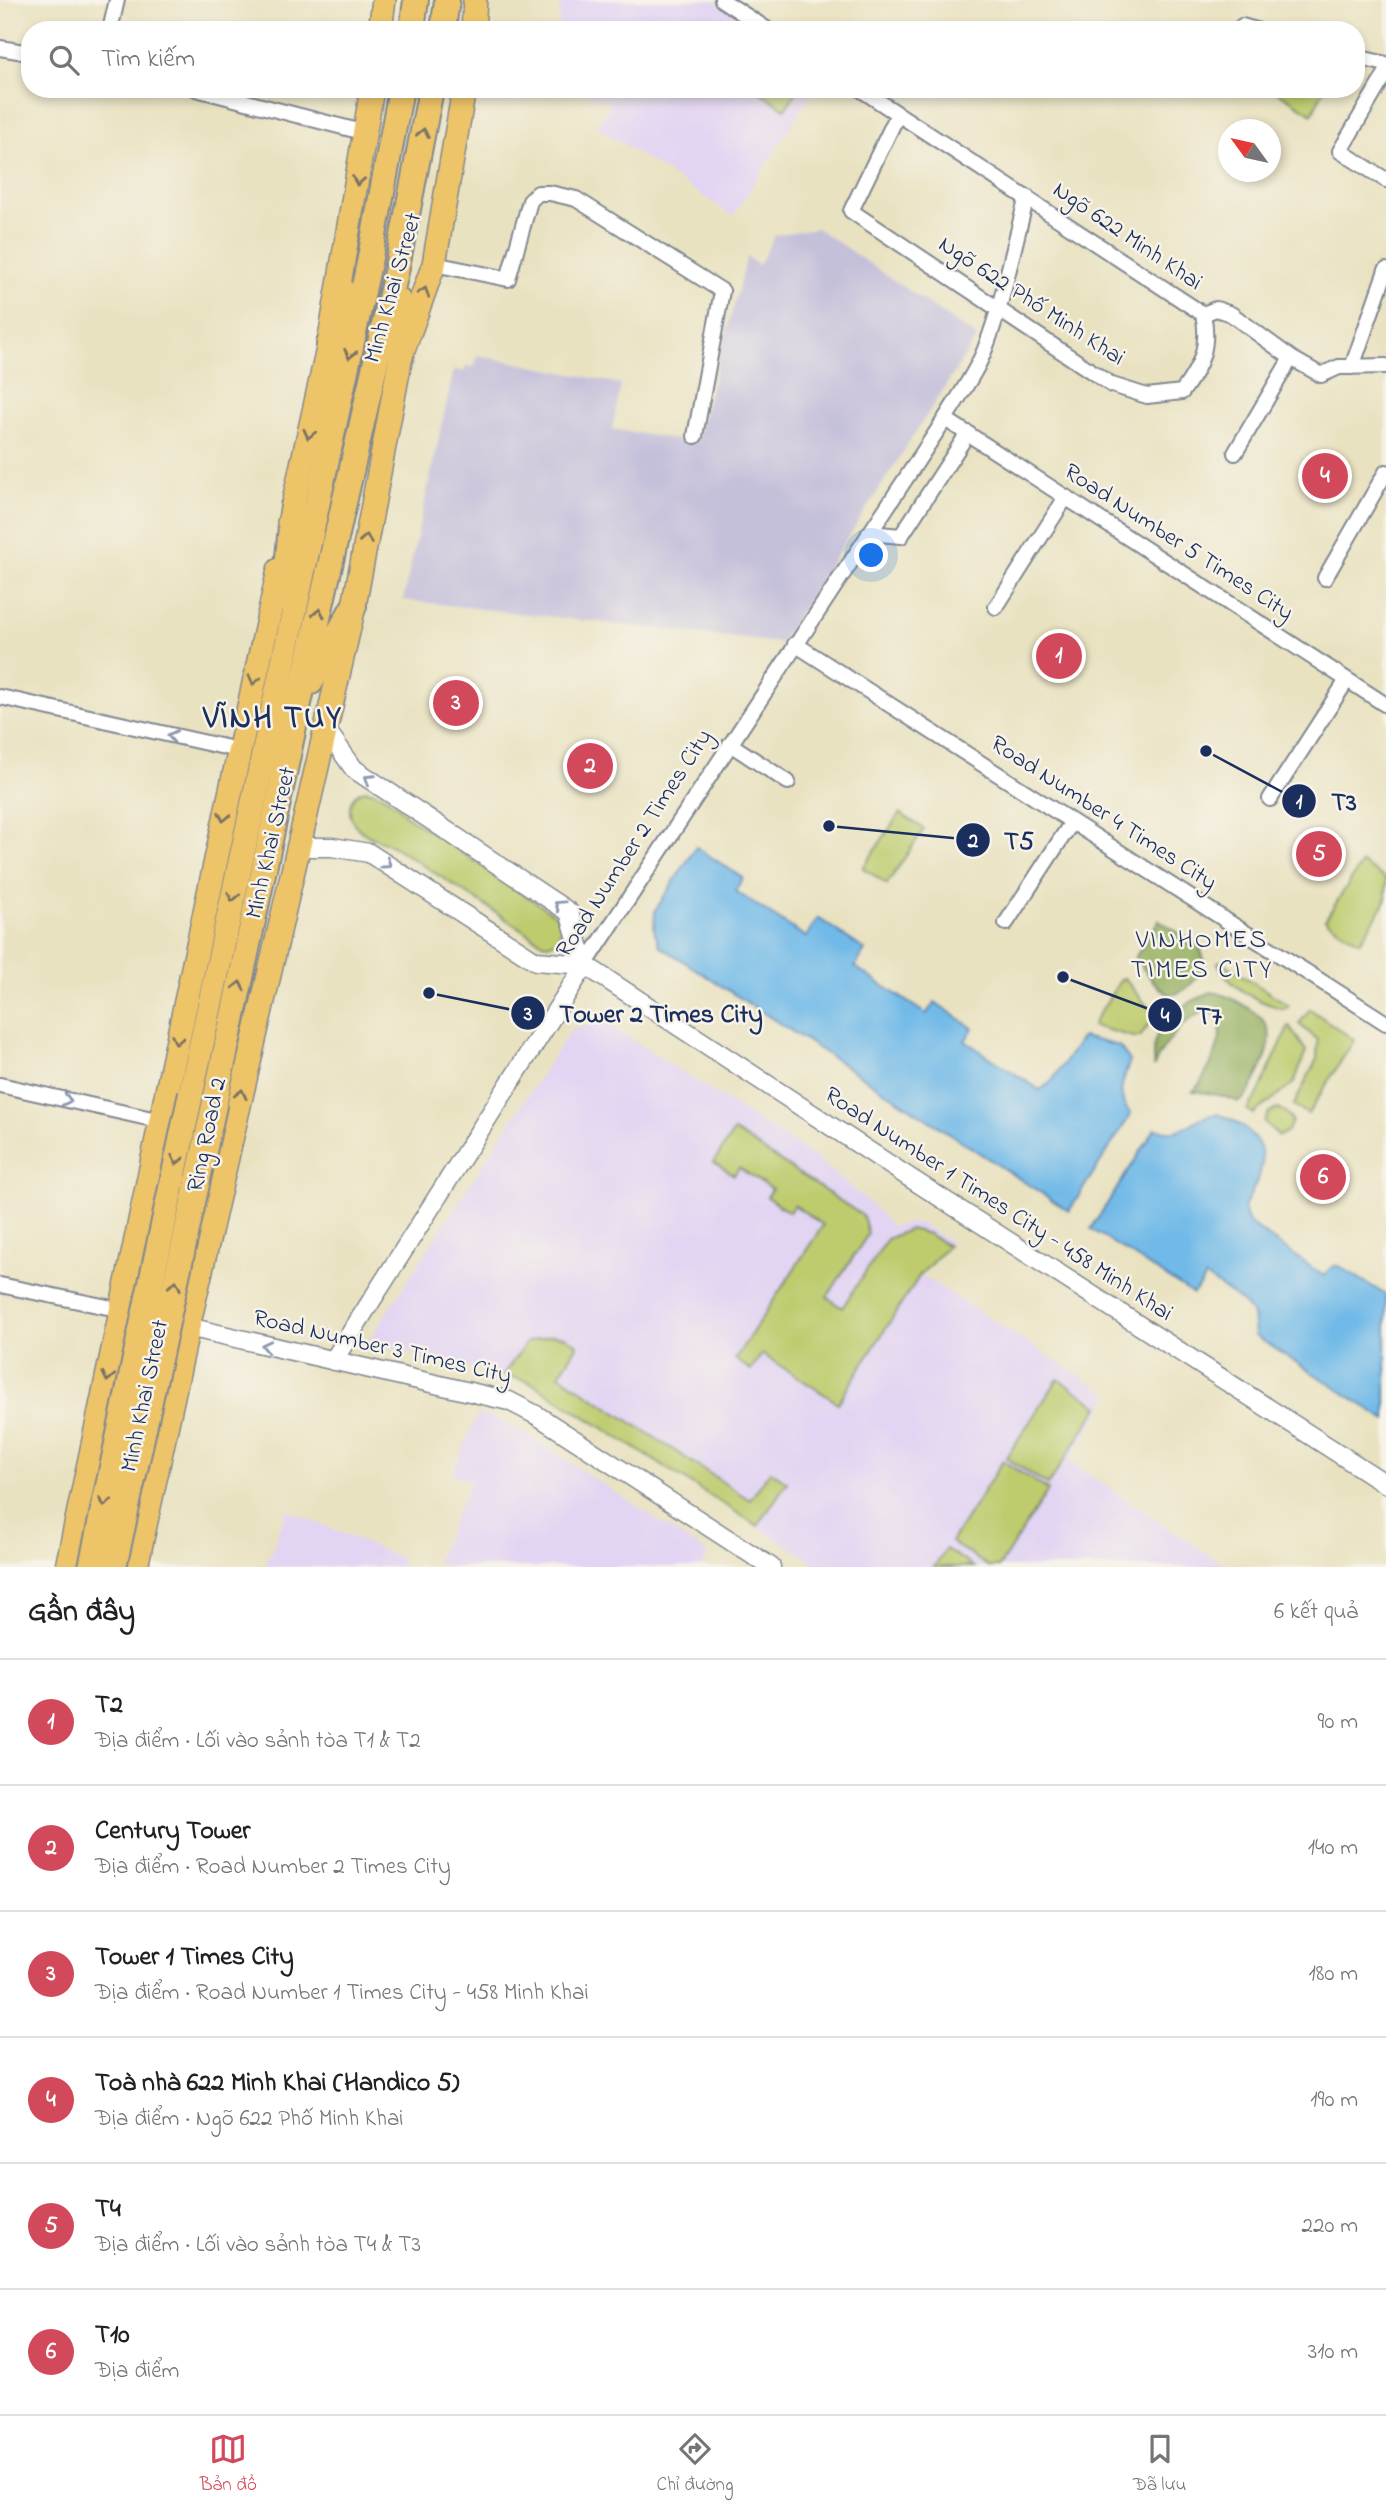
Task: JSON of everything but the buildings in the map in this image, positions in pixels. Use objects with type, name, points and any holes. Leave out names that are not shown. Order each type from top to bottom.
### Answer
[{"type":"highway","points":[[413,21],[416,0]]},
{"type":"highway","points":[[444,21],[447,0]]},
{"type":"highway","points":[[274,711],[369,263],[399,98]]},
{"type":"highway","points":[[401,356],[396,272],[429,98]]},
{"type":"highway","points":[[329,344],[369,263]]},
{"type":"highway","name":"Ring Road 2","points":[[114,1567],[299,704],[396,272]]},
{"type":"highway","points":[[274,711],[293,506]]},
{"type":"highway","points":[[299,704],[354,606]]},
{"type":"highway","name":"Ring Road 2","points":[[92,1567],[274,711]]},
{"type":"main road","points":[[381,21],[384,0]]},
{"type":"main road","points":[[474,21],[475,0]]},
{"type":"main road","name":"Minh Khai Street","points":[[67,1567],[238,750],[329,344],[371,98]]},
{"type":"main road","name":"Minh Khai Street","points":[[136,1567],[188,1327],[354,606],[401,356],[434,264],[462,98]]},
{"type":"main road","points":[[141,1219],[210,1232]]},
{"type":"main road","points":[[122,1310],[188,1327]]},
{"type":"street","points":[[112,21],[117,0]]},
{"type":"street","points":[[722,0],[754,21]]},
{"type":"street","points":[[0,48],[21,52]]},
{"type":"street","points":[[1365,59],[1386,64]]},
{"type":"street","points":[[1386,73],[1340,151],[1386,180]]},
{"type":"street","points":[[231,98],[366,133]]},
{"type":"street","points":[[874,98],[1027,197]]},
{"type":"street","name":"Ngõ 622 Phố Minh Khai","points":[[898,114],[851,211],[1112,385],[1147,396],[1182,392],[1198,370],[1207,333],[1203,314]]},
{"type":"street","points":[[434,264],[508,279],[530,201],[538,193],[550,193],[576,199],[722,290],[695,436]]},
{"type":"street","name":"Road Number 2 Times City","points":[[332,1361],[586,965],[945,419],[985,350],[1027,197]]},
{"type":"street","name":"Ngõ 622 Minh Khai","points":[[1027,197],[1203,314]]},
{"type":"street","points":[[1352,367],[1386,270]]},
{"type":"street","points":[[1203,314],[1216,309],[1231,314],[1291,358],[1321,375],[1339,367],[1386,366]]},
{"type":"street","points":[[1235,453],[1291,358]]},
{"type":"street","name":"Road Number 5 Times City","points":[[945,419],[1386,705]]},
{"type":"street","points":[[869,533],[901,536],[968,433]]},
{"type":"street","points":[[1325,578],[1386,472]]},
{"type":"street","points":[[996,607],[1066,497]]},
{"type":"street","name":"Road Number 4 Times City","points":[[795,645],[1386,1023]]},
{"type":"street","points":[[1270,799],[1347,680]]},
{"type":"street","points":[[0,697],[238,750]]},
{"type":"street","points":[[325,728],[354,769],[569,912],[586,965]]},
{"type":"street","points":[[730,744],[788,782]]},
{"type":"street","points":[[1006,923],[1072,822]]},
{"type":"street","name":"Road Number 1 Times City - 458 Minh Khai","points":[[298,846],[332,847],[369,853],[536,961],[586,965],[910,1178],[1386,1484]]},
{"type":"street","points":[[0,1085],[161,1121]]},
{"type":"street","points":[[0,1285],[122,1310]]},
{"type":"street","name":"Road Number 3 Times City","points":[[188,1327],[509,1401],[538,1416],[771,1567]]},
{"type":"shaded area","points":[[560,0],[713,0],[747,21],[559,21]]},
{"type":"shaded area","points":[[595,98],[808,98],[733,216],[596,126],[611,103]]},
{"type":"shaded area","points":[[817,228],[977,337],[780,643],[403,600],[454,369],[464,372],[466,366],[474,367],[478,355],[621,384],[612,429],[696,443],[747,257],[759,265],[775,235]]},
{"type":"shaded area","points":[[604,1022],[815,1157],[870,1203],[892,1227],[908,1223],[921,1224],[951,1242],[921,1275],[1110,1395],[1069,1461],[1227,1567],[821,1567],[530,1382],[367,1343],[571,1029]]},
{"type":"shaded area","points":[[478,1414],[493,1417],[534,1439],[709,1554],[701,1567],[446,1567],[436,1561],[470,1482],[452,1474]]},
{"type":"shaded area","points":[[287,1510],[403,1559],[399,1567],[265,1567]]},
{"type":"green space","points":[[769,98],[793,98],[785,109]]},
{"type":"green space","points":[[1287,98],[1320,98],[1312,114]]},
{"type":"green space","points":[[366,790],[388,799],[405,815],[557,916],[562,925],[558,940],[543,943],[394,847],[361,831],[353,822],[350,806],[355,796]]},
{"type":"green space","points":[[900,813],[924,829],[887,884],[863,868]]},
{"type":"green space","points":[[1362,863],[1386,879],[1386,901],[1360,942],[1325,920]]},
{"type":"green space","points":[[1159,920],[1199,946],[1203,956],[1197,977],[1185,990],[1174,994],[1160,989],[1135,958]]},
{"type":"green space","points":[[1220,961],[1289,1006],[1284,1009],[1264,1003],[1246,993],[1223,972],[1218,963]]},
{"type":"green space","points":[[1124,978],[1153,1013],[1152,1020],[1140,1037],[1093,1026]]},
{"type":"green space","points":[[1211,992],[1227,997],[1254,1012],[1269,1032],[1263,1065],[1250,1090],[1239,1102],[1219,1095],[1193,1091],[1210,1066],[1218,1043],[1220,1023],[1216,1016],[1208,1012],[1199,1014],[1179,1029],[1154,1067],[1153,1052],[1160,1029],[1177,1011]]},
{"type":"green space","points":[[1310,1009],[1354,1040],[1308,1114],[1294,1105],[1317,1059],[1318,1040],[1299,1024]]},
{"type":"green space","points":[[1289,1026],[1306,1051],[1294,1083],[1253,1114],[1247,1110],[1258,1094]]},
{"type":"green space","points":[[1278,1109],[1286,1112],[1292,1121],[1288,1131],[1279,1136],[1264,1122],[1269,1112]]},
{"type":"green space","points":[[734,1131],[863,1216],[868,1234],[827,1297],[842,1308],[887,1239],[910,1229],[929,1234],[948,1246],[920,1275],[838,1403],[762,1354],[751,1370],[735,1359],[823,1225],[794,1205],[789,1212],[767,1197],[772,1189],[739,1168],[734,1175],[714,1162]]},
{"type":"green space","points":[[552,1335],[566,1337],[578,1345],[559,1375],[750,1500],[770,1471],[787,1482],[758,1526],[530,1382],[503,1375],[527,1342]]},
{"type":"green space","points":[[1058,1379],[1099,1406],[1048,1485],[1006,1458]]},
{"type":"green space","points":[[1003,1461],[1048,1490],[999,1567],[989,1567],[951,1542]]},
{"type":"green space","points":[[946,1549],[974,1567],[934,1567]]},
{"type":"water","points":[[696,847],[743,878],[735,891],[806,937],[818,918],[865,950],[855,967],[926,1014],[935,1002],[973,1028],[965,1041],[1040,1090],[1051,1082],[1082,1037],[1119,1046],[1130,1061],[1122,1095],[1131,1114],[1069,1211],[660,946],[654,930],[655,911]]},
{"type":"water","points":[[1217,1114],[1246,1129],[1261,1151],[1258,1180],[1243,1209],[1249,1223],[1324,1276],[1333,1266],[1339,1266],[1386,1295],[1386,1420],[1255,1336],[1253,1315],[1242,1302],[1206,1277],[1193,1294],[1091,1229],[1155,1129],[1175,1131],[1200,1118]]},
{"type":"place","name":"Toà nhà 622 Minh Khai (Handico 5)","points":[[1325,476]]},
{"type":"place","name":"T2","points":[[1059,656]]},
{"type":"place","name":"Tower 1 Times City","points":[[456,703]]},
{"type":"place","name":"T3","points":[[1206,751]]},
{"type":"place","name":"Century Tower","points":[[590,766]]},
{"type":"place","name":"T5","points":[[829,826]]},
{"type":"place","name":"T4","points":[[1319,854]]},
{"type":"place","name":"T7","points":[[1063,977]]},
{"type":"place","name":"Tower 2 Times City","points":[[429,993]]},
{"type":"place","name":"T10","points":[[1323,1177]]},
{"type":"district","name":"VĨNH TUY","points":[[273,719]]},
{"type":"district","name":"VINHOMES TIMES CITY","points":[[1202,956]]}]
